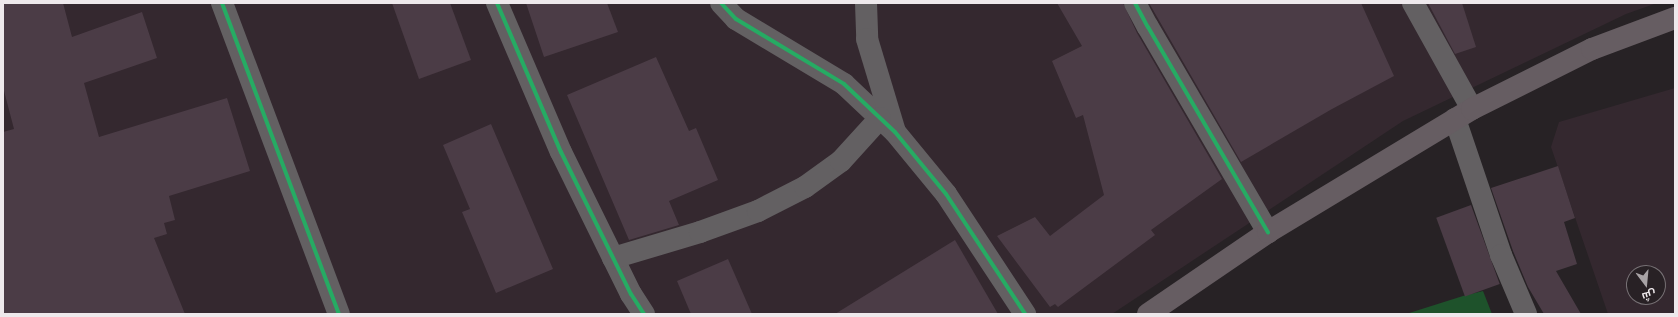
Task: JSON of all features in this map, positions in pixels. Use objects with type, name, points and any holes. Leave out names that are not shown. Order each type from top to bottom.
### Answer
[{"type":"main road","points":[[1148,314],[1268,232],[1464,114],[1592,49],[1675,18]]},
{"type":"street","points":[[222,3],[339,314]]},
{"type":"street","points":[[496,3],[561,152],[613,258],[644,314]]},
{"type":"street","points":[[721,3],[736,19],[844,84],[887,125],[946,194],[1025,314]]},
{"type":"street","points":[[866,3],[867,39],[887,125]]},
{"type":"street","points":[[1135,3],[1268,232]]},
{"type":"street","points":[[1413,3],[1464,114],[1501,255],[1526,314]]},
{"type":"street","points":[[613,258],[700,232],[758,211],[805,187],[887,125]]},
{"type":"shaded area","points":[[3,3],[1657,3],[1626,14],[1403,121],[1112,314],[3,314]]},
{"type":"shaded area","points":[[1675,88],[1675,314],[1608,314],[1551,147],[1559,122]]},
{"type":"green space","points":[[1483,291],[1492,314],[1406,314],[1463,296]]},
{"type":"building","points":[[3,3],[63,3],[72,37],[142,12],[157,58],[84,83],[99,137],[227,98],[250,171],[169,196],[175,220],[164,223],[167,234],[154,238],[185,314],[3,314],[3,132],[14,129],[3,87]]},
{"type":"building","points":[[392,3],[450,3],[471,60],[419,79]]},
{"type":"building","points":[[526,3],[607,3],[618,32],[544,57]]},
{"type":"building","points":[[1057,3],[1123,3],[1137,33],[1222,179],[1151,230],[1155,235],[1058,307],[1055,304],[1050,307],[997,236],[1035,217],[1050,236],[1104,195],[1083,115],[1076,118],[1052,61],[1082,46]]},
{"type":"building","points":[[1149,3],[1361,3],[1394,76],[1332,109],[1241,162]]},
{"type":"building","points":[[1428,3],[1462,3],[1476,47],[1455,54]]},
{"type":"building","points":[[656,57],[689,131],[696,128],[718,180],[669,201],[679,225],[629,240],[567,95]]},
{"type":"building","points":[[491,124],[553,269],[496,293],[462,212],[470,209],[443,145]]},
{"type":"building","points":[[1558,166],[1575,218],[1564,222],[1577,264],[1556,271],[1581,314],[1544,314],[1528,287],[1513,251],[1491,188]]},
{"type":"building","points":[[1471,205],[1500,284],[1465,297],[1436,218]]},
{"type":"building","points":[[955,240],[998,314],[835,314]]},
{"type":"building","points":[[728,259],[752,314],[691,314],[677,281]]},
{"type":"cycle path","points":[[222,3],[339,314]]},
{"type":"cycle path","points":[[497,3],[561,152],[631,294],[644,314]]},
{"type":"cycle path","points":[[721,3],[736,19],[844,84],[895,132],[946,194],[1025,314]]},
{"type":"cycle path","points":[[1135,3],[1268,232]]}]
